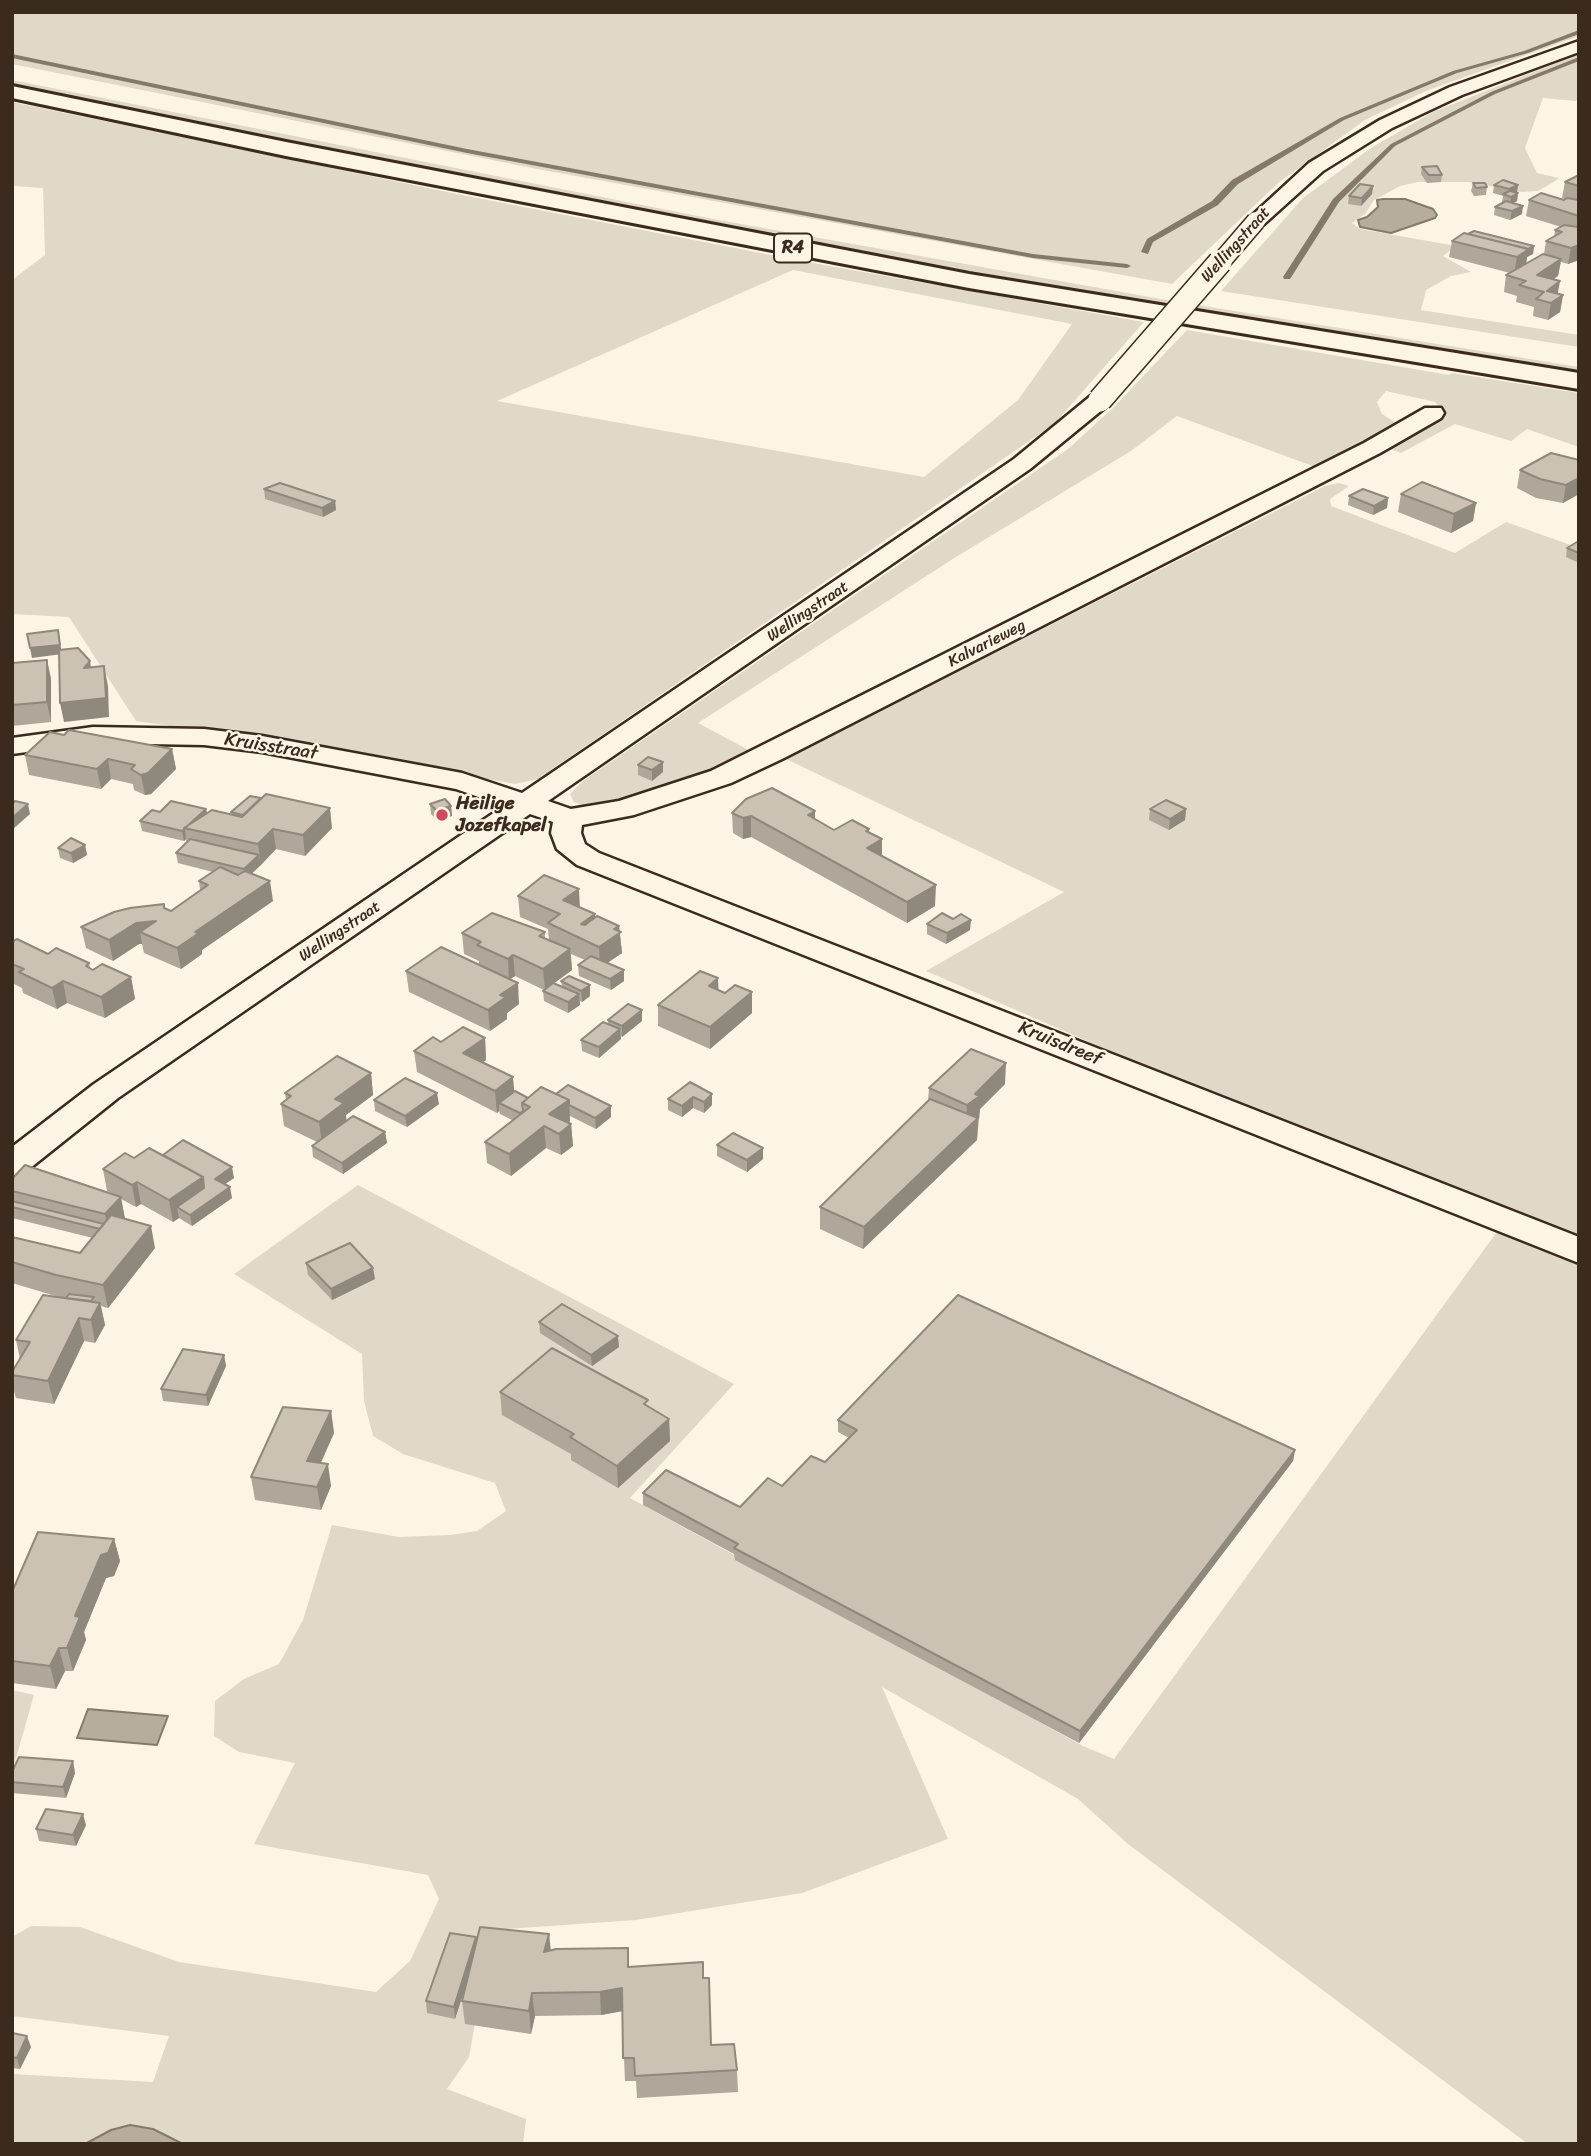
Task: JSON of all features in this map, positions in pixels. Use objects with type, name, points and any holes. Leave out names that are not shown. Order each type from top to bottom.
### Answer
[{"type":"highway","name":"R4","points":[[12,73],[758,221],[1217,302],[1579,359]]},
{"type":"highway","name":"R4","points":[[12,92],[341,160],[969,281],[1579,381]]},
{"type":"street","name":"Wellingstraat","points":[[12,1165],[106,1091],[1022,464],[1100,400],[1256,220],[1316,167],[1386,124],[1457,91],[1579,46]]},
{"type":"street","name":"Kalvarieweg","points":[[569,818],[663,799],[772,753],[1372,448],[1433,413]]},
{"type":"street","name":"Kruisstraat","points":[[12,746],[93,735],[204,737],[262,744],[462,782],[526,802]]},
{"type":"street","points":[[526,802],[569,818]]},
{"type":"street","name":"Kruisdreef","points":[[569,818],[565,833],[572,849],[588,859],[1579,1251]]},
{"type":"shaded area","points":[[12,12],[1579,12],[1579,36],[1426,91],[1365,120],[1278,183],[1172,284],[537,169],[12,64]]},
{"type":"shaded area","points":[[1579,54],[1579,97],[1576,101],[1543,98],[1525,148],[1537,173],[1559,178],[1538,191],[1522,192],[1469,182],[1418,182],[1400,186],[1374,200],[1365,214],[1352,223],[1360,229],[1456,246],[1443,256],[1471,272],[1451,276],[1426,290],[1421,310],[1579,335],[1579,347],[1221,291],[1303,198],[1371,148],[1433,112]]},
{"type":"shaded area","points":[[12,80],[713,219],[1161,299],[1579,367],[1579,373],[1155,305],[850,251],[247,134],[12,86]]},
{"type":"shaded area","points":[[12,102],[457,194],[807,262],[1144,322],[1054,424],[538,779],[515,784],[276,741],[136,721],[69,617],[12,614],[12,280],[45,255],[43,188],[12,186]],"holes":[[[793,270],[1072,324],[1018,400],[924,477],[497,401]]]},
{"type":"shaded area","points":[[1405,199],[1433,209],[1437,215],[1391,233],[1360,227],[1358,220],[1367,217],[1378,207],[1377,200]]},
{"type":"shaded area","points":[[1187,330],[1449,375],[1452,373],[1579,393],[1579,447],[1527,429],[1511,441],[1455,424],[1401,453],[1385,447],[1445,414],[1435,402],[1386,391],[1377,402],[1382,414],[1399,425],[1318,468],[1177,416],[1131,451],[956,557],[698,723],[756,754],[727,767],[615,804],[588,807],[574,802],[570,794],[583,781],[1068,449],[1114,407]]},
{"type":"shaded area","points":[[1339,483],[1349,486],[1330,499],[1331,506],[1455,553],[1506,522],[1579,548],[1579,1241],[1179,1081],[926,971],[1064,892],[786,759],[1325,486]]},
{"type":"shaded area","points":[[358,1185],[734,1384],[630,1498],[1083,1746],[1114,1759],[1499,1229],[1579,1261],[1579,2144],[1528,2144],[1128,1844],[1078,1799],[882,1687],[948,1839],[802,1893],[636,1920],[492,1930],[469,2057],[447,2089],[526,2119],[523,2144],[12,2144],[12,2074],[153,2082],[169,2036],[12,2016],[12,1937],[31,1926],[80,1927],[179,1962],[376,1992],[410,1961],[439,1899],[428,1875],[254,1844],[295,1763],[239,1752],[214,1736],[215,1701],[244,1679],[279,1664],[303,1620],[332,1525],[399,1537],[450,1535],[477,1531],[506,1511],[495,1483],[403,1454],[373,1436],[364,1401],[362,1354],[234,1274]]},
{"type":"shaded area","points":[[12,1690],[34,1695],[12,1772]]},
{"type":"shaded area","points":[[88,1709],[168,1716],[157,1745],[77,1738]]},
{"type":"shaded area","points":[[130,2125],[153,2129],[183,2144],[85,2144],[111,2130]]},
{"type":"building","points":[[1437,166],[1442,175],[1429,175],[1422,167]]},
{"type":"building","points":[[1579,175],[1579,186],[1565,182]]},
{"type":"building","points":[[1503,180],[1518,185],[1509,189],[1494,185]]},
{"type":"building","points":[[1473,183],[1485,183],[1487,187],[1476,188]]},
{"type":"building","points":[[1360,184],[1373,186],[1362,198],[1349,196]]},
{"type":"building","points":[[1510,191],[1518,193],[1511,197],[1503,194]]},
{"type":"building","points":[[1541,193],[1564,200],[1579,200],[1579,216],[1529,200]]},
{"type":"building","points":[[1506,201],[1523,206],[1512,211],[1495,207]]},
{"type":"building","points":[[1564,225],[1579,227],[1579,245],[1571,248],[1546,241],[1562,232],[1555,230]]},
{"type":"building","points":[[1474,231],[1534,246],[1528,249],[1468,234]]},
{"type":"building","points":[[1464,233],[1529,249],[1517,257],[1452,241]]},
{"type":"building","points":[[1543,254],[1561,259],[1537,275],[1560,281],[1547,291],[1563,295],[1551,303],[1536,299],[1544,292],[1519,285],[1526,281],[1506,275]]},
{"type":"building","points":[[1551,453],[1579,460],[1579,478],[1566,485],[1540,479],[1520,470]]},
{"type":"building","points":[[1422,482],[1476,503],[1454,514],[1401,494]]},
{"type":"building","points":[[280,483],[335,501],[322,508],[264,489]]},
{"type":"building","points":[[1363,489],[1388,498],[1374,506],[1349,496]]},
{"type":"building","points":[[1577,542],[1579,553],[1567,548]]},
{"type":"building","points":[[58,630],[60,645],[30,648],[27,634]]},
{"type":"building","points":[[78,648],[90,661],[84,668],[104,666],[106,698],[60,703],[59,650]]},
{"type":"building","points":[[47,660],[47,702],[12,705],[12,663]]},
{"type":"building","points":[[69,730],[172,749],[148,773],[141,775],[131,769],[135,765],[108,759],[97,769],[25,755],[50,732],[64,735]]},
{"type":"building","points":[[648,757],[663,762],[652,770],[638,765]]},
{"type":"building","points":[[772,788],[815,811],[808,815],[834,830],[852,820],[869,829],[866,831],[882,839],[867,848],[936,885],[907,902],[751,816],[743,818],[732,813],[746,799]]},
{"type":"building","points":[[266,794],[330,808],[303,835],[273,829],[258,844],[184,828],[212,810],[242,817]]},
{"type":"building","points":[[250,796],[261,798],[243,815],[231,812]]},
{"type":"building","points":[[445,799],[451,806],[436,810],[430,804]]},
{"type":"building","points":[[1166,800],[1186,809],[1170,819],[1150,809]]},
{"type":"building","points":[[15,801],[28,804],[12,818],[12,804]]},
{"type":"building","points":[[171,801],[206,809],[182,831],[140,821],[152,810],[160,812]]},
{"type":"building","points":[[71,838],[85,845],[71,853],[58,848]]},
{"type":"building","points":[[190,839],[259,855],[244,869],[176,853]]},
{"type":"building","points":[[220,867],[238,875],[245,871],[270,881],[195,932],[199,933],[177,948],[140,932],[156,921],[136,923],[109,940],[81,927],[130,908],[164,904],[164,908],[171,911],[208,885],[199,881]]},
{"type":"building","points":[[544,875],[579,889],[563,900],[595,914],[581,924],[585,925],[597,916],[619,926],[614,929],[621,932],[599,947],[548,923],[560,914],[518,896]]},
{"type":"building","points":[[492,913],[545,932],[539,936],[570,949],[543,969],[513,955],[508,959],[477,945],[481,942],[462,933]]},
{"type":"building","points":[[942,913],[953,919],[961,914],[971,920],[947,933],[927,924]]},
{"type":"building","points":[[17,939],[48,954],[56,948],[89,963],[86,966],[93,970],[102,964],[131,977],[101,997],[63,981],[52,988],[19,972],[24,969],[12,964],[12,942]]},
{"type":"building","points":[[441,947],[518,983],[500,995],[506,997],[488,1010],[406,971]]},
{"type":"building","points":[[591,956],[624,970],[610,979],[578,965]]},
{"type":"building","points":[[700,971],[718,978],[709,986],[725,993],[735,985],[752,992],[710,1027],[658,1005]]},
{"type":"building","points":[[569,976],[590,985],[581,991],[561,981]]},
{"type":"building","points":[[553,983],[579,994],[568,1002],[543,991]]},
{"type":"building","points":[[628,1004],[642,1010],[622,1026],[608,1020]]},
{"type":"building","points":[[603,1022],[620,1029],[599,1047],[581,1040]]},
{"type":"building","points":[[463,1027],[485,1038],[463,1053],[513,1077],[495,1091],[414,1051],[433,1037],[441,1042]]},
{"type":"building","points":[[971,1049],[1006,1063],[975,1094],[980,1096],[967,1105],[929,1088]]},
{"type":"building","points":[[337,1056],[371,1073],[335,1099],[344,1103],[319,1122],[281,1104],[291,1096],[285,1093]]},
{"type":"building","points":[[405,1078],[437,1093],[405,1116],[374,1100]]},
{"type":"building","points":[[690,1082],[712,1094],[704,1102],[693,1097],[682,1106],[668,1099]]},
{"type":"building","points":[[568,1085],[611,1106],[595,1118],[569,1105],[569,1100],[556,1094]]},
{"type":"building","points":[[541,1087],[569,1100],[549,1114],[571,1124],[559,1134],[544,1126],[509,1154],[485,1142],[530,1107],[522,1103]]},
{"type":"building","points":[[515,1091],[528,1098],[522,1103],[523,1111],[520,1113],[499,1103]]},
{"type":"building","points":[[930,1099],[978,1118],[864,1227],[820,1207]]},
{"type":"building","points":[[353,1116],[385,1132],[342,1163],[312,1146]]},
{"type":"building","points":[[733,1133],[763,1148],[747,1160],[717,1145]]},
{"type":"building","points":[[183,1140],[232,1167],[215,1179],[230,1187],[190,1215],[177,1207],[204,1188],[203,1177],[163,1155]]},
{"type":"building","points":[[149,1148],[203,1177],[169,1200],[137,1182],[132,1185],[103,1169],[125,1153],[134,1158]]},
{"type":"building","points":[[25,1165],[121,1197],[105,1214],[12,1191],[12,1179]]},
{"type":"building","points":[[12,1201],[104,1224],[100,1229],[12,1207]]},
{"type":"building","points":[[111,1215],[151,1226],[103,1285],[12,1262],[12,1237],[80,1253]]},
{"type":"building","points":[[350,1243],[373,1268],[331,1289],[306,1263]]},
{"type":"building","points":[[69,1294],[94,1297],[91,1301],[66,1298]]},
{"type":"building","points":[[43,1295],[100,1303],[91,1320],[79,1318],[48,1381],[12,1375],[30,1342],[16,1340]]},
{"type":"building","points":[[958,1295],[1295,1450],[1080,1731],[734,1548],[738,1544],[643,1493],[666,1470],[740,1507],[768,1478],[782,1486],[811,1456],[825,1462],[857,1430],[838,1420]]},
{"type":"building","points":[[562,1304],[618,1336],[591,1355],[539,1322]]},
{"type":"building","points":[[552,1348],[648,1400],[644,1404],[669,1419],[617,1466],[570,1437],[574,1434],[500,1392]]},
{"type":"building","points":[[183,1349],[224,1355],[206,1395],[161,1389]]},
{"type":"building","points":[[283,1407],[331,1411],[307,1461],[328,1464],[317,1487],[251,1477]]},
{"type":"building","points":[[38,1532],[114,1539],[108,1553],[101,1555],[75,1616],[80,1617],[67,1648],[59,1648],[50,1666],[12,1661],[12,1592]]},
{"type":"building","points":[[19,1757],[73,1761],[63,1787],[12,1782],[12,1772]]},
{"type":"building","points":[[46,1809],[83,1814],[73,1835],[36,1829]]},
{"type":"building","points":[[480,1927],[549,1934],[544,1952],[556,1949],[628,1948],[628,1967],[703,1962],[703,1978],[709,1978],[711,2045],[734,2044],[737,2070],[635,2076],[634,2058],[623,2058],[622,1988],[600,1992],[532,1993],[529,2011],[462,2001]]},
{"type":"building","points":[[450,1933],[476,1937],[454,2007],[426,2001]]},
{"type":"building","points":[[12,2033],[27,2036],[17,2058],[12,2057]]},
{"type":"waterway","points":[[1145,252],[1150,241],[1215,203],[1235,182],[1342,119],[1455,72],[1526,52],[1579,32]]},
{"type":"waterway","points":[[12,56],[467,151],[1033,256],[1127,266]]},
{"type":"waterway","points":[[1287,277],[1336,201],[1393,145],[1493,93],[1579,59]]},
{"type":"place","name":"Heilige Jozefkapel","points":[[442,815]]}]
